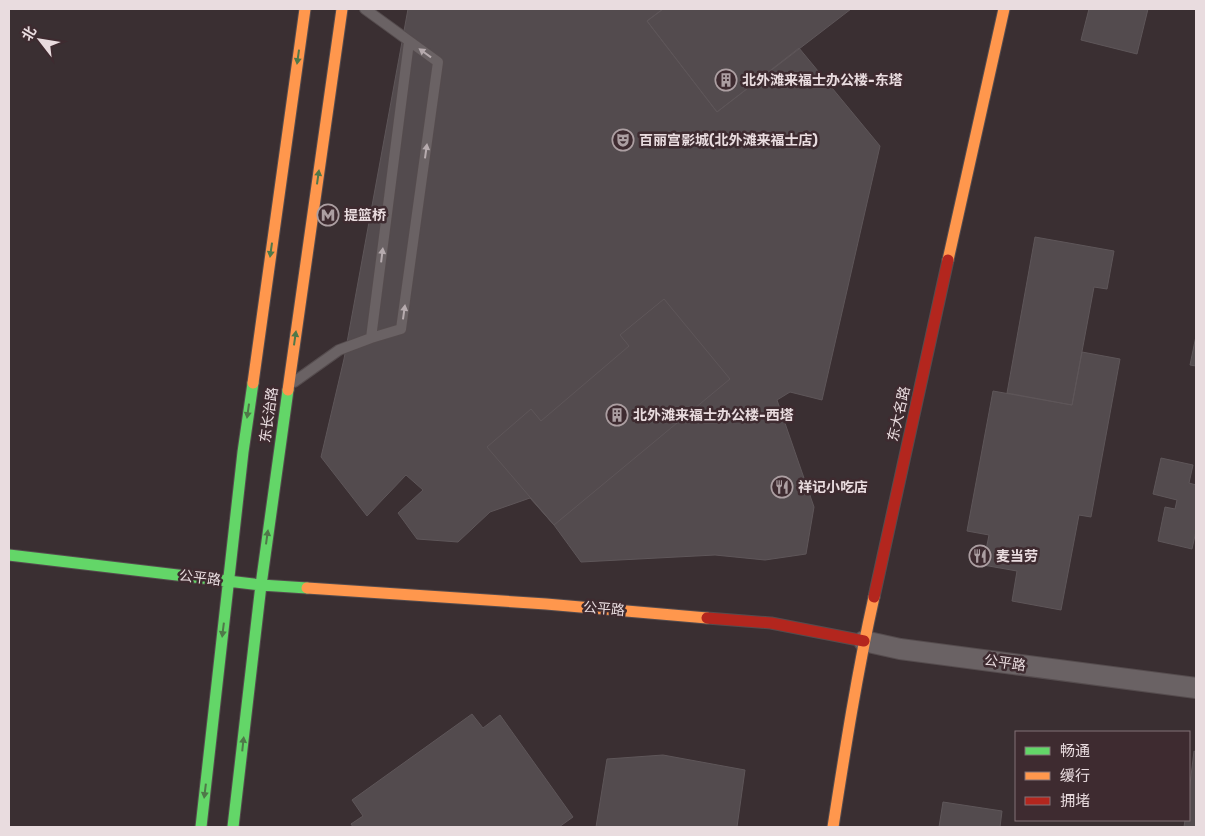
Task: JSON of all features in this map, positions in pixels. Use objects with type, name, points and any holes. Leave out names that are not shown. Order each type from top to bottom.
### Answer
[{"type":"main road","name":"东长治路","points":[[201,827],[242,452],[305,9]]},
{"type":"main road","name":"东长治路","points":[[233,827],[260,585],[342,9]]},
{"type":"main road","name":"东大名路","points":[[833,827],[864,641],[1004,9]]},
{"type":"main road","name":"公平路","points":[[9,555],[260,585],[546,604],[770,623],[864,641]]},
{"type":"street","name":"公平路","points":[[864,641],[900,648],[1196,688]]},
{"type":"lane","points":[[289,386],[339,350],[401,329],[438,62],[365,9]]},
{"type":"lane","points":[[371,338],[410,42]]},
{"type":"building","points":[[408,9],[663,9],[647,21],[717,112],[799,48],[880,146],[822,400],[790,392],[777,400],[814,507],[806,554],[765,560],[715,555],[581,562],[554,525],[530,498],[490,512],[458,542],[417,539],[398,513],[423,490],[406,475],[367,516],[321,457],[344,359]]},
{"type":"building","name":"北外滩来福士办公楼-东塔","points":[[663,9],[851,9],[717,112],[647,21]]},
{"type":"building","points":[[1089,9],[1148,9],[1137,54],[1081,40]]},
{"type":"building","points":[[1035,237],[1114,251],[1107,289],[1094,287],[1072,405],[1007,393]]},
{"type":"building","name":"北外滩来福士办公楼-西塔","points":[[664,299],[730,379],[554,525],[487,447],[531,409],[541,421],[629,346],[620,335]]},
{"type":"building","points":[[1196,336],[1196,366],[1190,365]]},
{"type":"building","points":[[1082,352],[1120,359],[1091,517],[1079,515],[1061,610],[1012,601],[1017,571],[983,565],[989,535],[967,531],[993,391],[1072,405]]},
{"type":"building","points":[[1161,458],[1193,465],[1189,483],[1196,485],[1196,531],[1192,549],[1158,541],[1165,507],[1175,509],[1177,500],[1153,494]]},
{"type":"building","points":[[472,714],[483,728],[500,715],[573,817],[559,827],[353,827],[351,824],[363,816],[352,800]]},
{"type":"building","points":[[1194,751],[1196,752],[1196,827],[1184,827],[1185,821],[1190,821],[1190,785]]},
{"type":"building","points":[[663,755],[745,770],[737,827],[596,827],[607,759]]},
{"type":"building","points":[[943,802],[1002,811],[1000,827],[939,827]]},
{"type":"traffic: fast","points":[[201,827],[243,452],[253,383]]},
{"type":"traffic: fast","points":[[233,827],[261,585],[288,390]]},
{"type":"traffic: fast","points":[[9,555],[261,585],[307,588]]},
{"type":"traffic: slow","points":[[253,383],[305,9]]},
{"type":"traffic: slow","points":[[288,390],[342,9]]},
{"type":"traffic: slow","points":[[948,260],[1004,9]]},
{"type":"traffic: slow","points":[[307,588],[546,604],[707,618]]},
{"type":"traffic: slow","points":[[833,827],[857,683],[874,597]]},
{"type":"traffic: jam","points":[[874,597],[948,260]]},
{"type":"traffic: jam","points":[[707,618],[771,623],[864,641]]},
{"type":"place","name":"北外滩来福士办公楼-东塔","points":[[726,80]]},
{"type":"place","name":"百丽宫影城(北外滩来福士店)","points":[[623,140]]},
{"type":"place","name":"提篮桥","points":[[328,215]]},
{"type":"place","name":"北外滩来福士办公楼-西塔","points":[[617,415]]},
{"type":"place","name":"祥记小吃店","points":[[782,487]]},
{"type":"place","name":"麦当劳","points":[[980,556]]}]
